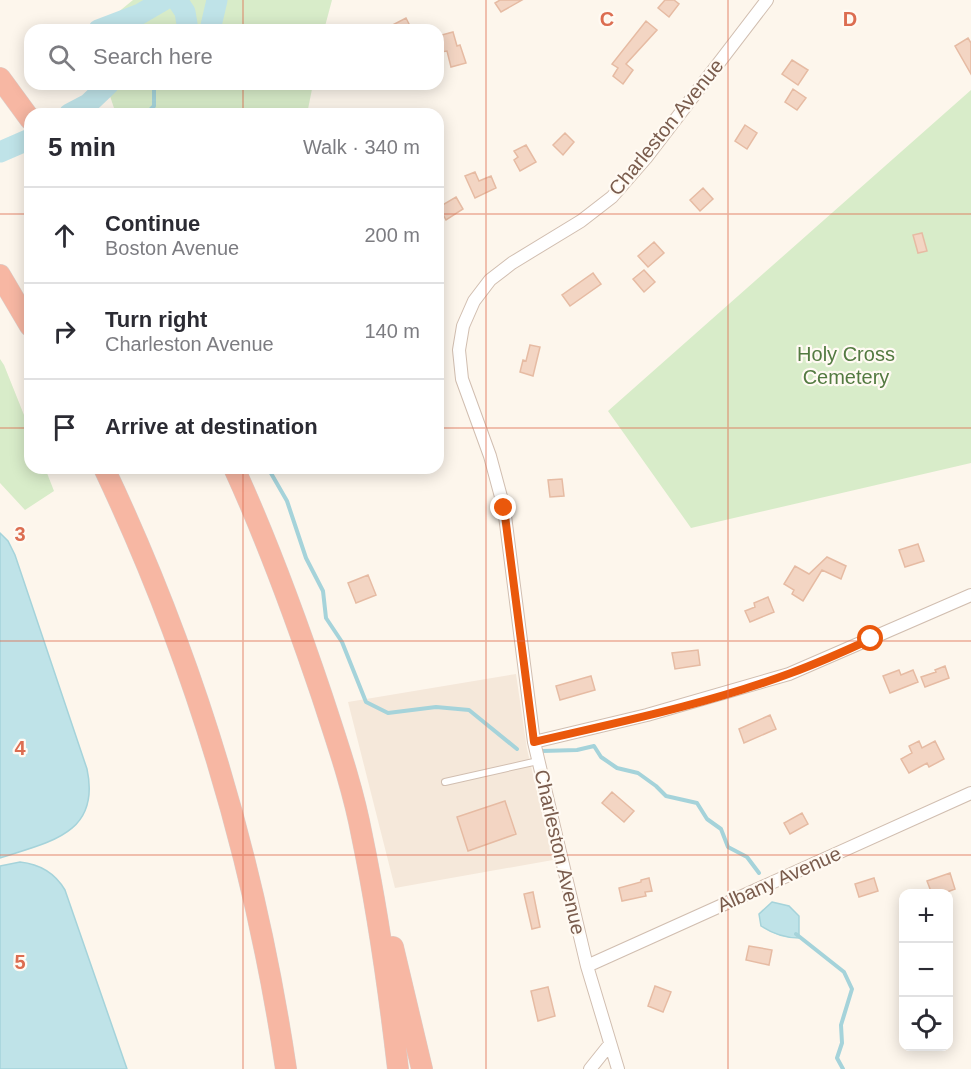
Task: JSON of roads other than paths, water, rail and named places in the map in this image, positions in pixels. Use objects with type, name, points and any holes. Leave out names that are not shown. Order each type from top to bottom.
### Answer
[{"type":"highway","points":[[0,78],[24,111]]},
{"type":"highway","points":[[0,275],[24,316]]},
{"type":"highway","points":[[107,474],[155,584],[185,661],[230,803],[253,894],[286,1069]]},
{"type":"highway","points":[[237,474],[275,564],[299,628],[345,769],[381,897],[422,1069]]},
{"type":"highway","points":[[362,835],[398,1069]]},
{"type":"highway","points":[[280,1034],[280,1069]]},
{"type":"street","name":"Charleston Avenue","points":[[618,1069],[587,966],[538,761],[504,508],[490,456],[462,379],[459,353],[463,326],[474,302],[490,280],[512,263],[581,221],[612,197],[646,158],[767,0]]},
{"type":"street","points":[[534,742],[647,715],[789,674],[971,595]]},
{"type":"street","name":"Albany Avenue","points":[[587,966],[971,793]]},
{"type":"street","points":[[590,1069],[610,1044]]},
{"type":"lane","points":[[445,782],[538,761]]},
{"type":"water","points":[[0,533],[8,541],[15,555],[87,769],[89,791],[86,808],[79,822],[67,832],[53,840],[0,858]]},
{"type":"water","points":[[20,862],[46,870],[65,890],[127,1069],[0,1069],[0,866]]},
{"type":"water","points":[[772,902],[789,906],[799,916],[799,938],[779,935],[761,926],[759,914]]},
{"type":"waterway","points":[[114,24],[140,14],[164,0]]},
{"type":"waterway","points":[[177,0],[185,12],[187,24]]},
{"type":"waterway","points":[[211,24],[217,0]]},
{"type":"waterway","points":[[80,108],[103,90]]},
{"type":"waterway","points":[[152,108],[154,90]]},
{"type":"waterway","points":[[0,152],[24,142]]},
{"type":"waterway","points":[[271,474],[287,501],[306,558],[323,591],[326,618],[342,642],[366,702],[388,713],[436,707],[469,710],[517,749]]},
{"type":"waterway","points":[[542,751],[577,750],[594,746],[601,757],[617,768],[638,773],[666,796],[697,803],[707,819],[721,829],[728,847],[747,857],[759,873]]},
{"type":"waterway","points":[[796,934],[844,972],[852,989],[841,1025],[842,1043],[837,1058],[843,1069]]},
{"type":"park label","name":"Holy Cross Cemetery","points":[[846,366]]}]
